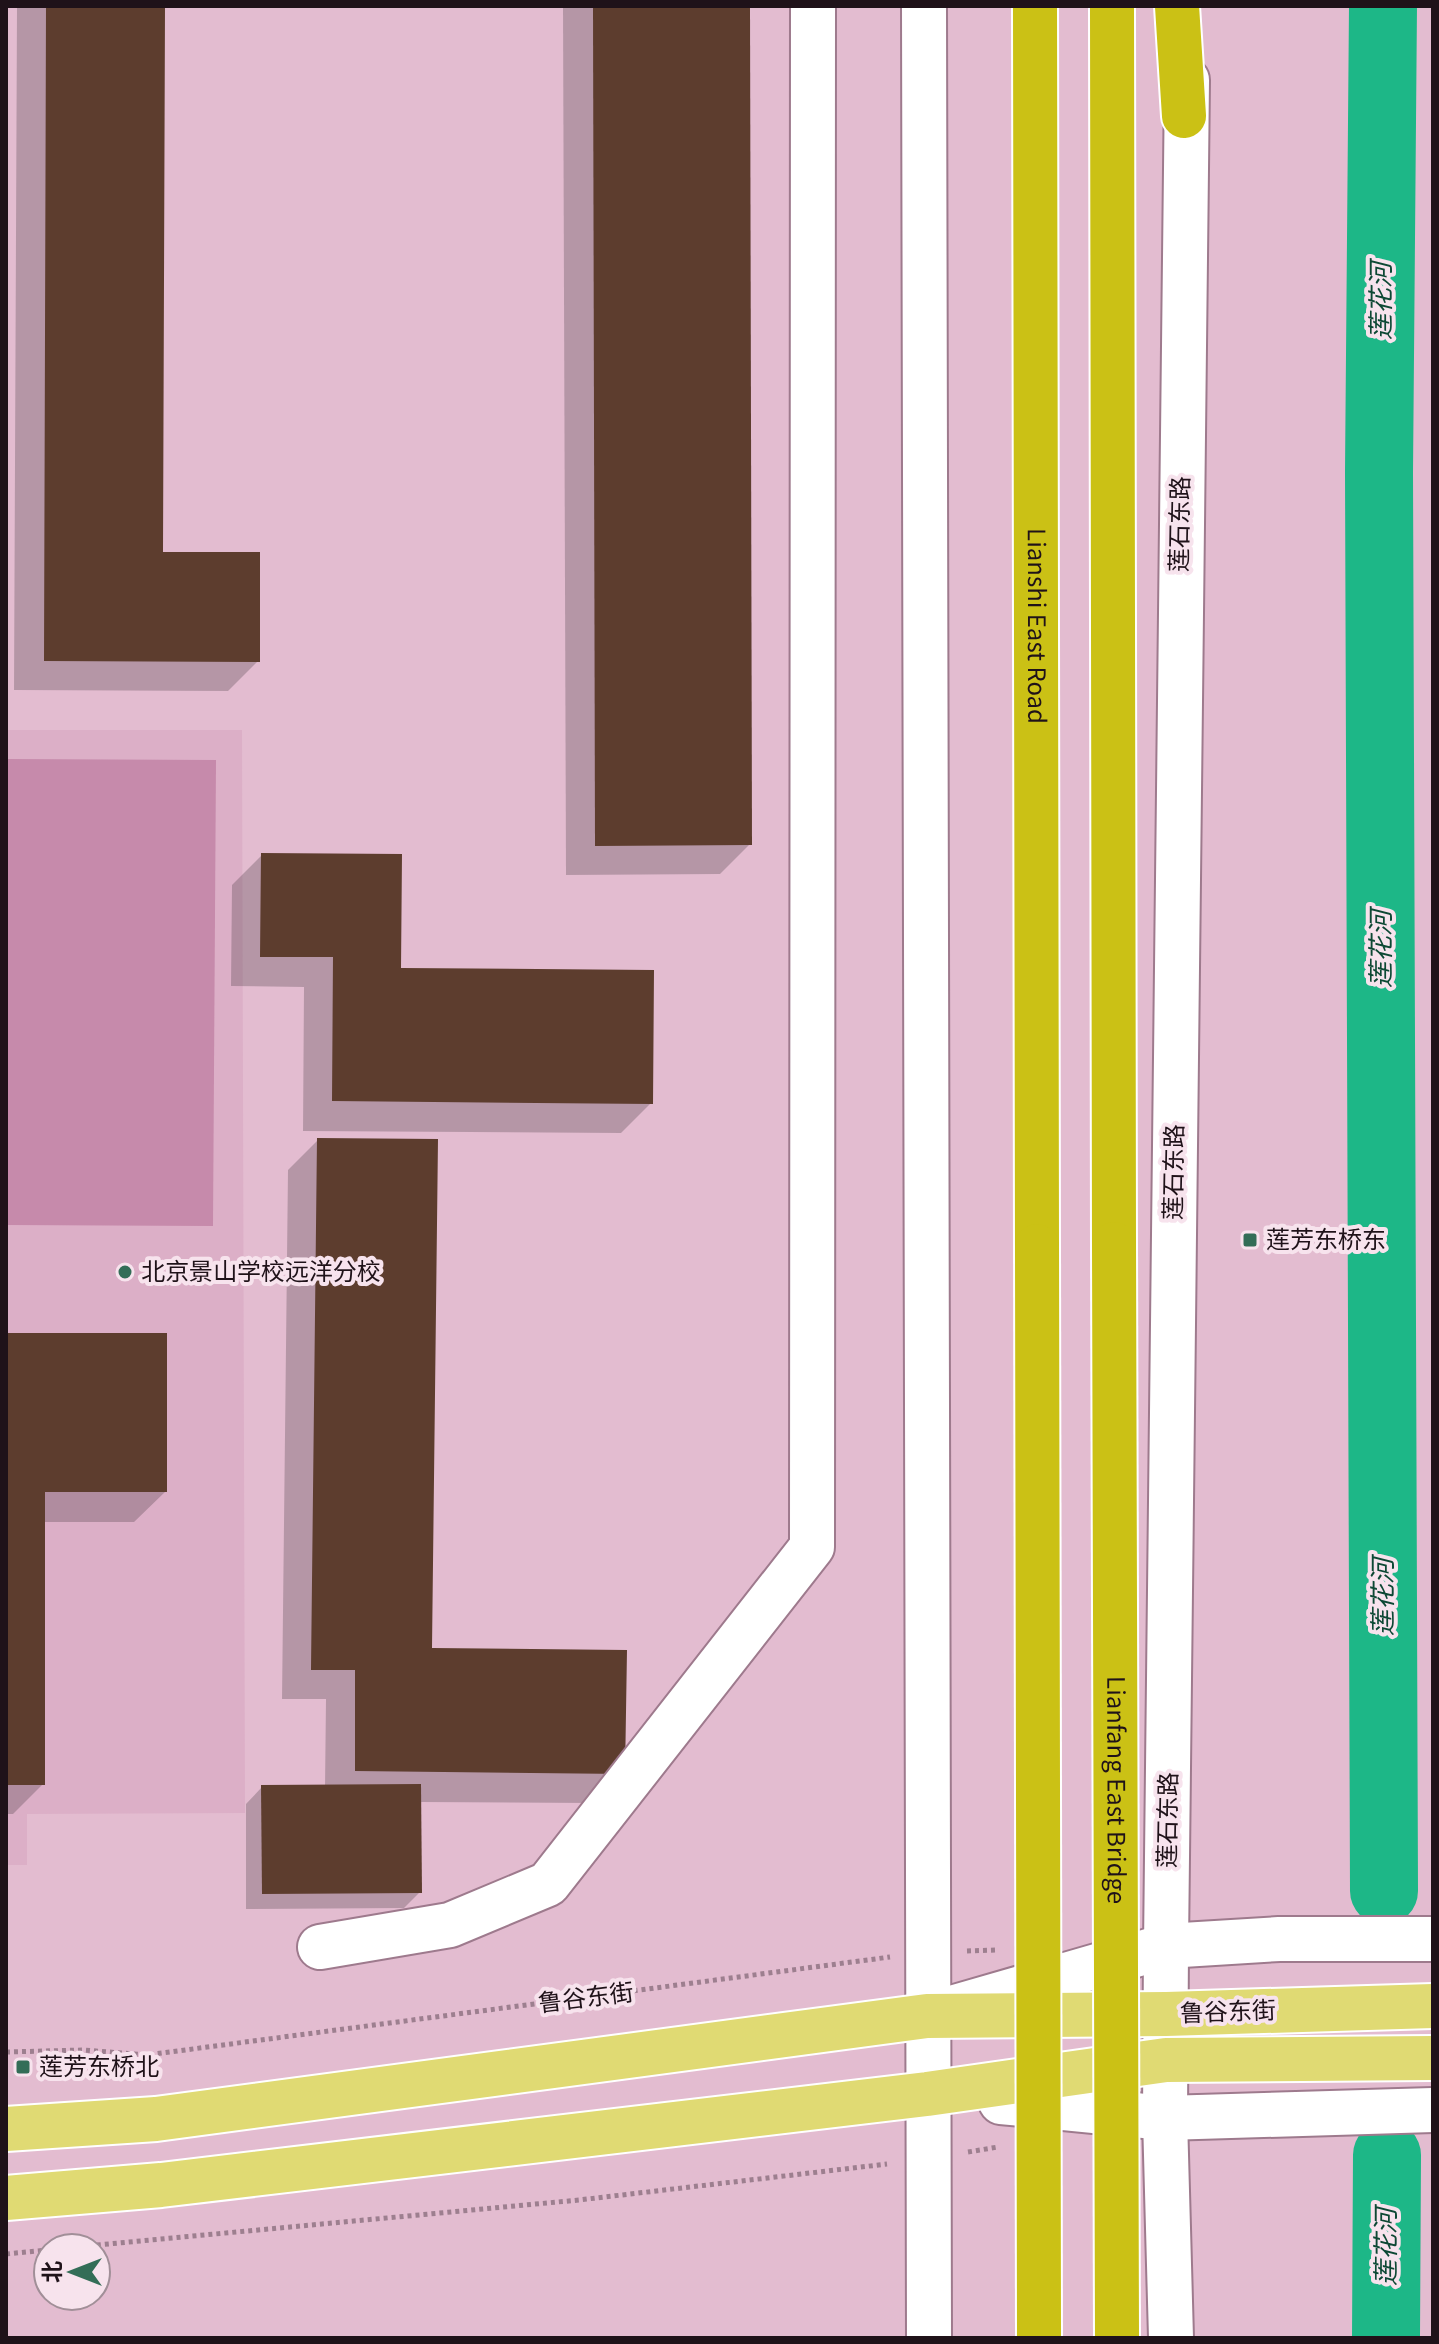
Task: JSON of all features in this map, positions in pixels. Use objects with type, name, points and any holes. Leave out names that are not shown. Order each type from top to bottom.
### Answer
[{"type":"highway","name":"Lianshi East Road","points":[[1035,6],[1039,2338]]},
{"type":"highway","name":"Lianfang East Bridge","points":[[1112,6],[1117,2338]]},
{"type":"highway","points":[[1177,6],[1184,116]]},
{"type":"main road","name":"鲁谷东街","points":[[6,2129],[156,2119],[927,2016],[1166,2014],[1433,2006]]},
{"type":"main road","name":"鲁谷东街","points":[[927,2094],[1166,2060],[1433,2058]]},
{"type":"main road","points":[[6,2198],[161,2185],[927,2094]]},
{"type":"street","points":[[320,1947],[450,1925],[548,1884],[812,1547],[813,6]]},
{"type":"street","points":[[924,6],[929,2338]]},
{"type":"street","name":"莲石东路","points":[[1171,2338],[1165,2118],[1166,1946],[1184,116],[1194,6]]},
{"type":"street","name":"鲁谷东街","points":[[927,2016],[1166,1946],[1279,1939],[1433,1939]]},
{"type":"street","points":[[927,2094],[1165,2118],[1433,2110]]},
{"type":"path","name":"鲁谷东街","points":[[6,2052],[83,2050],[147,2055],[927,1951],[1007,1950]]},
{"type":"path","points":[[112,2244],[579,2200],[928,2159],[1002,2146]]},
{"type":"path","points":[[6,2254],[32,2252]]},
{"type":"shaded area","name":"北京景山学校远洋分校","points":[[6,730],[242,730],[245,1813],[27,1814],[27,1865],[6,1865]]},
{"type":"shaded area","points":[[6,759],[216,760],[213,1226],[6,1225]]},
{"type":"building","points":[[46,6],[165,6],[163,552],[260,552],[260,662],[44,661]]},
{"type":"building","points":[[593,6],[750,6],[752,845],[595,846]]},
{"type":"building","points":[[261,853],[402,854],[401,968],[654,970],[653,1104],[332,1101],[333,957],[260,957]]},
{"type":"building","points":[[317,1138],[438,1139],[432,1648],[627,1650],[625,1774],[355,1771],[355,1670],[311,1670]]},
{"type":"building","points":[[6,1333],[167,1333],[167,1492],[45,1492],[45,1785],[6,1785]]},
{"type":"building","points":[[421,1784],[422,1893],[262,1894],[261,1785]]},
{"type":"waterway","name":"莲花河","points":[[1383,6],[1379,472],[1384,1891]]},
{"type":"waterway","name":"莲花河","points":[[1386,2338],[1387,2155]]},
{"type":"place","name":"莲芳东桥东","points":[[1250,1240]]},
{"type":"place","name":"北京景山学校远洋分校","points":[[125,1272]]},
{"type":"place","name":"莲芳东桥北","points":[[23,2067]]}]
